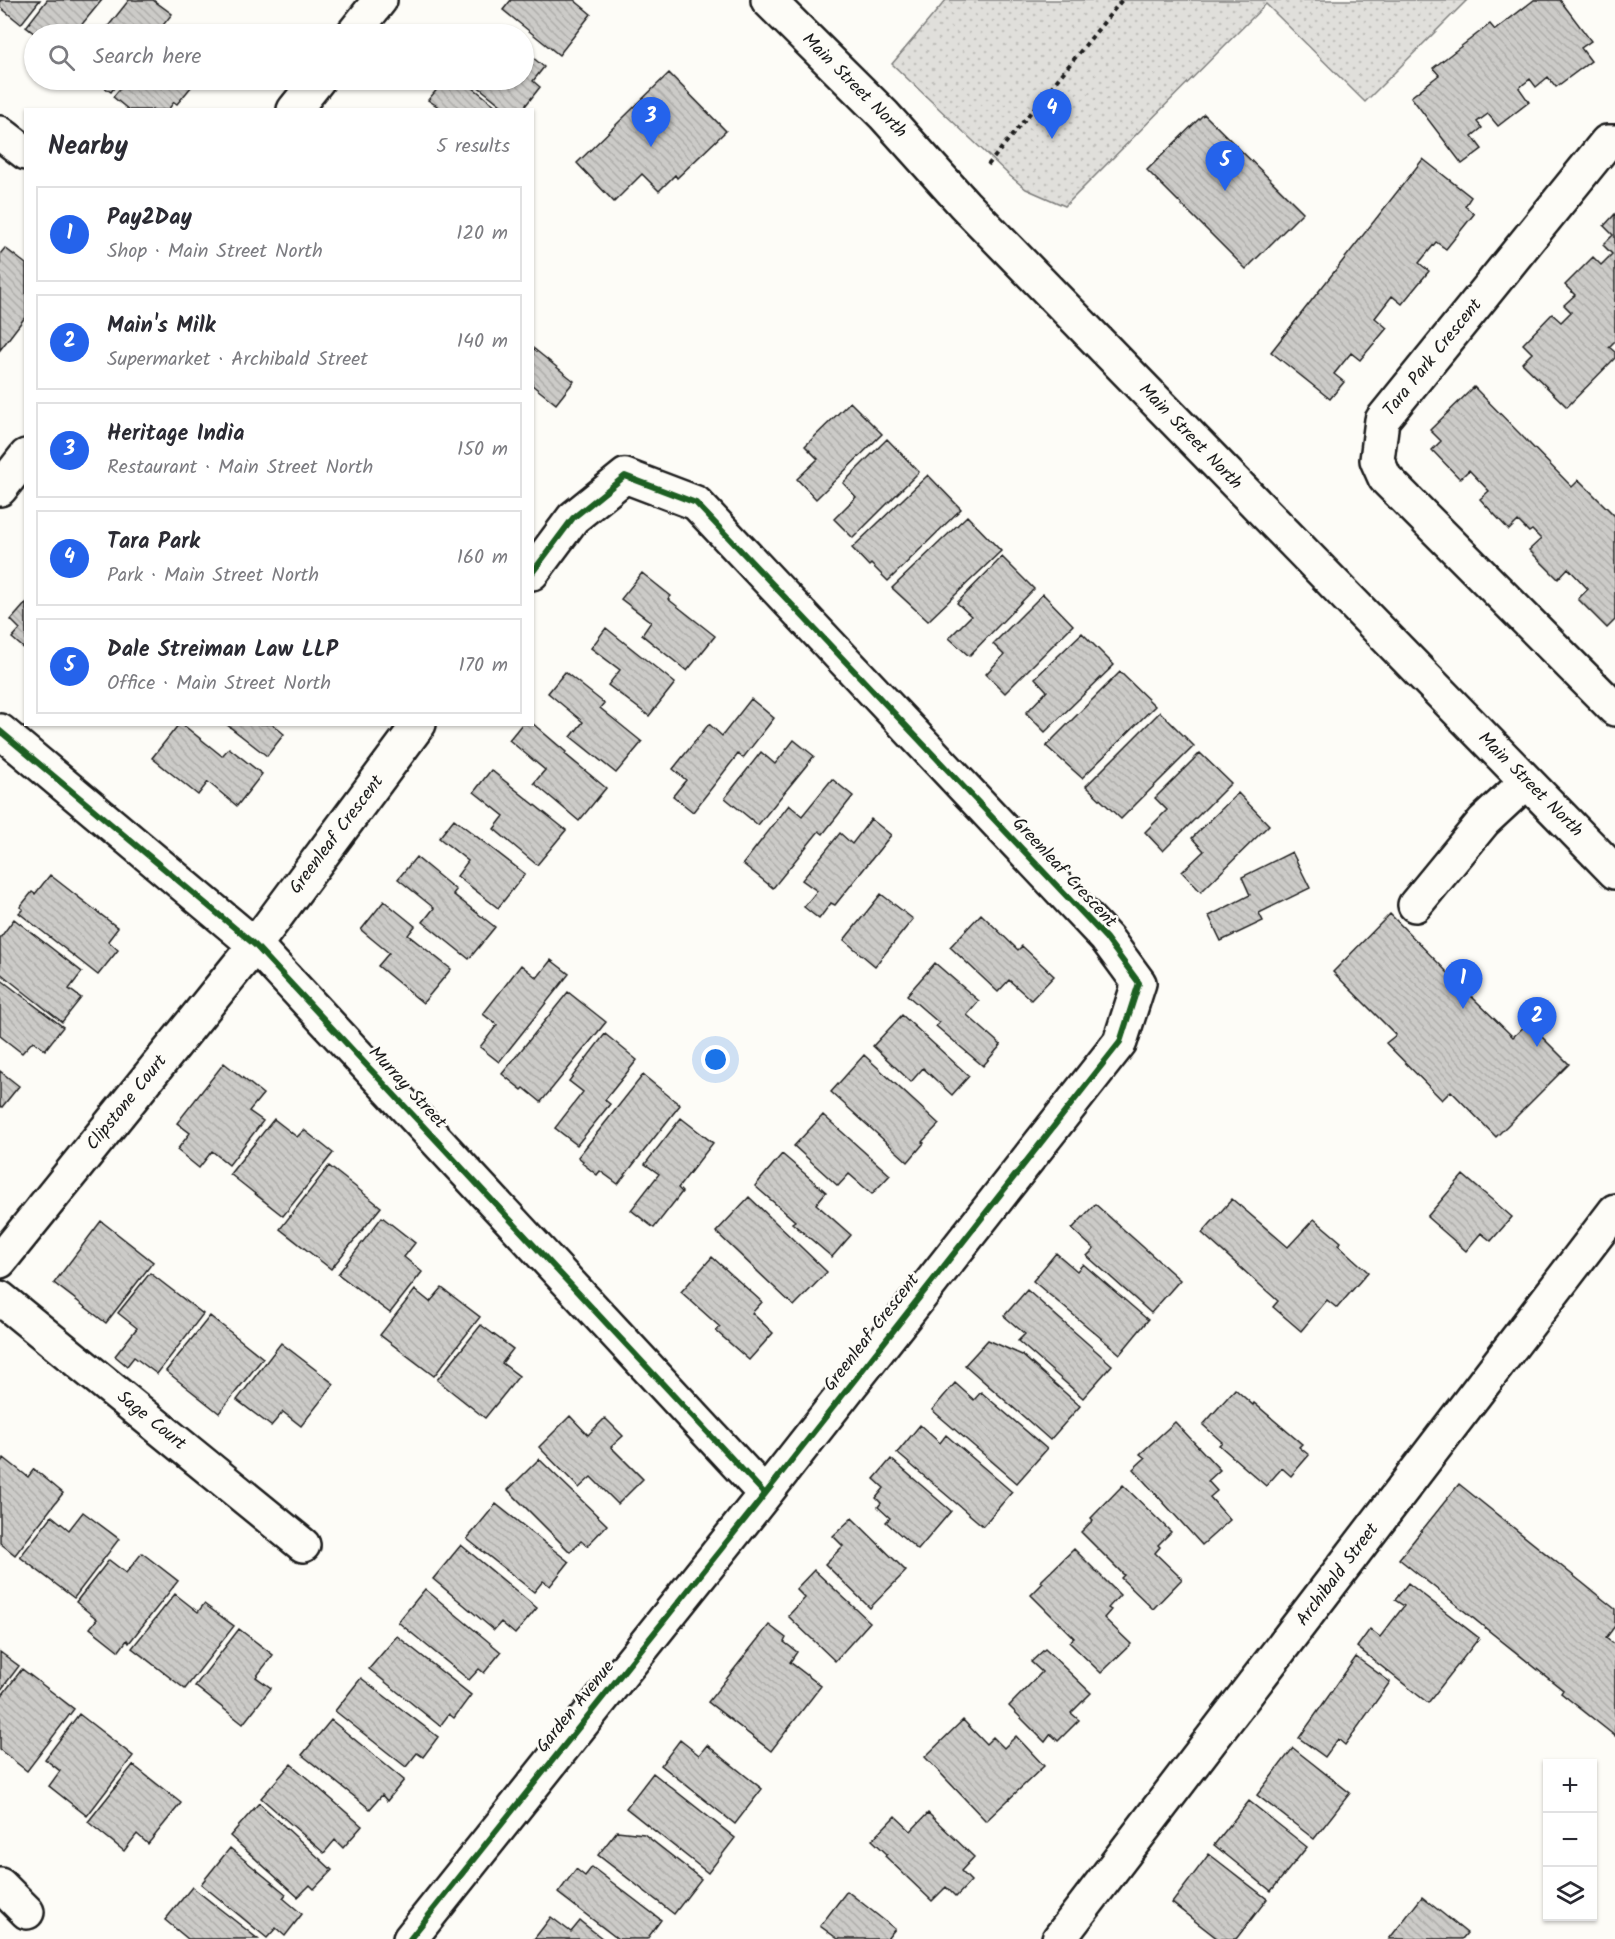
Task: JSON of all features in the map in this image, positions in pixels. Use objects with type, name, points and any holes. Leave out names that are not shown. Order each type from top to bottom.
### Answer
[{"type":"street","points":[[361,24],[380,0]]},
{"type":"street","name":"Main Street North","points":[[768,0],[884,115],[964,204],[1615,872]]},
{"type":"street","points":[[296,108],[310,90]]},
{"type":"street","points":[[0,133],[24,151]]},
{"type":"street","name":"Tara Park Crescent","points":[[1615,142],[1607,142],[1382,420],[1377,460],[1385,478],[1615,709]]},
{"type":"street","points":[[0,489],[24,459]]},
{"type":"street","name":"Greenleaf Crescent","points":[[534,570],[573,518],[624,476],[696,503],[1106,938],[1138,983],[1120,1042],[765,1494]]},
{"type":"street","name":"Greenleaf Crescent","points":[[255,945],[418,726]]},
{"type":"street","name":"Murray Street","points":[[0,731],[255,945],[765,1494]]},
{"type":"street","points":[[1415,905],[1484,821],[1526,782]]},
{"type":"street","name":"Clipstone Court","points":[[0,1261],[255,945]]},
{"type":"street","name":"Archibald Street","points":[[1072,1934],[1615,1211]]},
{"type":"street","name":"Sage Court","points":[[0,1298],[303,1545]]},
{"type":"street","name":"Garden Avenue","points":[[410,1939],[765,1494]]},
{"type":"street","points":[[0,1885],[27,1912]]},
{"type":"path","points":[[988,165],[1122,0]]},
{"type":"shaded area","points":[[946,0],[1467,0],[1365,102],[1266,4],[1065,206],[1026,189],[1010,176],[892,64]]},
{"type":"building","points":[[0,0],[40,0],[21,24],[0,7]]},
{"type":"building","points":[[47,0],[102,0],[82,24],[28,24]]},
{"type":"building","points":[[129,0],[153,0],[172,14],[164,24],[110,24]]},
{"type":"building","points":[[511,0],[574,0],[591,14],[559,55],[534,35],[534,24],[520,24],[503,10]]},
{"type":"building","points":[[1534,0],[1560,0],[1591,41],[1581,48],[1591,61],[1556,87],[1548,77],[1536,87],[1530,79],[1519,88],[1529,102],[1498,126],[1488,114],[1477,122],[1482,128],[1472,136],[1482,149],[1462,164],[1411,97],[1439,75],[1433,68],[1490,24],[1495,30]]},
{"type":"building","points":[[534,58],[544,67],[534,80]]},
{"type":"building","points":[[669,73],[726,131],[677,178],[675,175],[659,191],[642,174],[614,202],[577,163]]},
{"type":"building","points":[[534,82],[540,87],[524,108],[505,108],[482,90],[534,90]]},
{"type":"building","points":[[119,90],[189,90],[177,104],[174,102],[170,108],[127,108],[113,97]]},
{"type":"building","points":[[436,90],[476,90],[498,108],[436,108],[437,106],[428,100]]},
{"type":"building","points":[[1204,114],[1303,212],[1246,269],[1147,170]]},
{"type":"building","points":[[1423,159],[1471,197],[1465,206],[1474,214],[1446,249],[1436,242],[1419,263],[1429,271],[1402,304],[1392,296],[1375,318],[1387,328],[1360,360],[1351,353],[1334,374],[1344,382],[1330,399],[1271,352]]},
{"type":"building","points":[[1615,214],[1615,341],[1609,347],[1615,352],[1615,358],[1567,407],[1522,363],[1532,353],[1523,344],[1552,314],[1561,322],[1571,312],[1564,305],[1575,295],[1565,285],[1593,257],[1601,265],[1612,254],[1603,245],[1613,235],[1604,226]]},
{"type":"building","points":[[5,248],[24,262],[24,319],[0,350],[0,254]]},
{"type":"building","points":[[534,349],[574,381],[556,404],[534,387]]},
{"type":"building","points":[[1474,387],[1572,487],[1579,480],[1615,516],[1615,620],[1607,628],[1578,599],[1588,589],[1568,568],[1558,579],[1529,550],[1541,539],[1532,530],[1529,532],[1518,521],[1509,530],[1480,499],[1489,491],[1469,470],[1460,479],[1432,450],[1441,441],[1430,430]]},
{"type":"building","points":[[850,402],[882,434],[816,499],[797,479],[818,459],[805,446]]},
{"type":"building","points":[[887,439],[919,472],[853,538],[834,519],[856,497],[843,483]]},
{"type":"building","points":[[928,475],[961,509],[888,581],[852,548]]},
{"type":"building","points":[[967,516],[1001,551],[928,621],[892,588]]},
{"type":"building","points":[[1002,557],[1034,589],[969,656],[949,638],[971,616],[957,603]]},
{"type":"building","points":[[642,573],[671,596],[668,599],[715,636],[687,671],[642,635],[651,622],[621,599]]},
{"type":"building","points":[[1043,594],[1073,625],[1005,693],[986,674],[1004,655],[993,644]]},
{"type":"building","points":[[24,605],[24,648],[12,638],[20,629],[11,620]]},
{"type":"building","points":[[606,628],[675,683],[649,716],[608,685],[620,670],[591,648]]},
{"type":"building","points":[[1082,633],[1114,665],[1045,732],[1026,713],[1047,691],[1035,678]]},
{"type":"building","points":[[565,672],[604,703],[600,708],[642,742],[616,773],[571,737],[583,722],[548,693]]},
{"type":"building","points":[[1120,672],[1155,706],[1082,778],[1046,746]]},
{"type":"building","points":[[751,699],[774,718],[743,758],[738,754],[693,812],[673,796],[686,780],[673,769],[709,724],[722,736]]},
{"type":"building","points":[[1160,712],[1194,746],[1121,819],[1086,786]]},
{"type":"building","points":[[534,725],[606,788],[579,821],[534,783],[545,770],[509,740],[520,726]]},
{"type":"building","points":[[177,726],[184,726],[222,756],[229,748],[262,774],[237,806],[208,782],[198,795],[152,758]]},
{"type":"building","points":[[229,726],[274,726],[284,734],[267,756]]},
{"type":"building","points":[[794,740],[814,756],[758,825],[725,798],[761,752],[775,764]]},
{"type":"building","points":[[1200,753],[1231,783],[1163,851],[1145,832],[1167,810],[1155,798]]},
{"type":"building","points":[[491,770],[566,830],[537,865],[494,829],[504,816],[474,792]]},
{"type":"building","points":[[832,779],[853,796],[823,834],[819,831],[773,888],[743,864],[789,805],[802,816]]},
{"type":"building","points":[[1238,793],[1269,825],[1201,892],[1182,872],[1204,851],[1192,838]]},
{"type":"building","points":[[454,819],[525,874],[498,908],[457,876],[468,861],[439,838]]},
{"type":"building","points":[[871,819],[891,835],[835,905],[831,903],[819,919],[804,907],[817,891],[802,880],[840,833],[852,844]]},
{"type":"building","points":[[1292,852],[1310,888],[1259,913],[1263,921],[1221,941],[1209,916],[1250,895],[1242,877]]},
{"type":"building","points":[[416,857],[456,890],[453,894],[495,927],[469,959],[423,922],[434,908],[398,879]]},
{"type":"building","points":[[50,875],[118,928],[108,941],[118,950],[98,975],[19,913],[23,909],[20,907],[32,892],[35,894]]},
{"type":"building","points":[[881,894],[913,919],[875,966],[844,940]]},
{"type":"building","points":[[384,901],[415,926],[408,935],[451,969],[423,1003],[378,966],[389,953],[361,930]]},
{"type":"building","points":[[981,914],[1018,950],[1022,946],[1054,976],[1031,1000],[1009,980],[998,992],[950,947]]},
{"type":"building","points":[[1390,914],[1452,977],[1462,967],[1479,984],[1469,994],[1513,1037],[1528,1023],[1569,1064],[1496,1137],[1451,1091],[1442,1100],[1386,1043],[1396,1035],[1333,972]]},
{"type":"building","points":[[14,919],[82,972],[69,989],[81,998],[62,1022],[0,973],[0,938]]},
{"type":"building","points":[[551,960],[569,974],[499,1062],[480,1047],[497,1025],[483,1014],[521,965],[537,978]]},
{"type":"building","points":[[935,963],[979,1001],[967,1015],[1001,1045],[983,1066],[936,1026],[939,1023],[907,995]]},
{"type":"building","points":[[0,979],[63,1027],[45,1050],[33,1041],[22,1053],[0,1036]]},
{"type":"building","points":[[568,992],[606,1022],[541,1102],[502,1074]]},
{"type":"building","points":[[902,1015],[969,1076],[952,1095],[923,1068],[911,1082],[873,1046]]},
{"type":"building","points":[[605,1034],[637,1060],[605,1100],[610,1104],[577,1145],[555,1128],[583,1092],[569,1081]]},
{"type":"building","points":[[864,1055],[939,1124],[908,1162],[831,1092]]},
{"type":"building","points":[[224,1063],[263,1094],[249,1111],[263,1121],[229,1165],[212,1151],[199,1168],[177,1150],[190,1133],[177,1123]]},
{"type":"building","points":[[0,1071],[19,1086],[2,1107],[0,1106]]},
{"type":"building","points":[[643,1075],[680,1105],[618,1184],[600,1171],[597,1175],[578,1157]]},
{"type":"building","points":[[823,1115],[890,1175],[872,1194],[849,1174],[838,1186],[794,1146]]},
{"type":"building","points":[[681,1118],[713,1143],[678,1188],[682,1192],[654,1228],[631,1210],[659,1174],[645,1164]]},
{"type":"building","points":[[274,1119],[297,1137],[304,1130],[333,1153],[283,1216],[230,1174]]},
{"type":"building","points":[[782,1154],[826,1192],[816,1204],[851,1235],[832,1257],[792,1223],[795,1221],[755,1186]]},
{"type":"building","points":[[329,1166],[381,1207],[331,1269],[280,1229]]},
{"type":"building","points":[[1463,1175],[1512,1217],[1491,1241],[1481,1233],[1466,1251],[1427,1217]]},
{"type":"building","points":[[749,1197],[827,1272],[794,1306],[716,1232]]},
{"type":"building","points":[[1232,1199],[1288,1247],[1314,1219],[1341,1242],[1338,1245],[1368,1272],[1337,1308],[1327,1300],[1301,1331],[1273,1307],[1278,1301],[1202,1233]]},
{"type":"building","points":[[1095,1204],[1180,1280],[1151,1313],[1087,1256],[1094,1249],[1072,1229]]},
{"type":"building","points":[[382,1217],[415,1243],[404,1257],[422,1272],[390,1313],[338,1274]]},
{"type":"building","points":[[101,1221],[153,1262],[106,1323],[54,1283]]},
{"type":"building","points":[[1056,1253],[1077,1271],[1083,1264],[1148,1320],[1120,1354],[1033,1281]]},
{"type":"building","points":[[712,1257],[762,1302],[752,1313],[773,1333],[749,1360],[716,1331],[720,1327],[681,1292]]},
{"type":"building","points":[[150,1273],[203,1314],[157,1374],[134,1357],[127,1366],[115,1356],[137,1328],[118,1313]]},
{"type":"building","points":[[442,1288],[480,1317],[434,1376],[380,1335],[415,1290],[430,1302]]},
{"type":"building","points":[[1027,1290],[1112,1365],[1083,1398],[1018,1341],[1025,1334],[1004,1316]]},
{"type":"building","points":[[210,1316],[263,1358],[219,1413],[166,1371]]},
{"type":"building","points":[[481,1325],[513,1349],[502,1363],[519,1376],[485,1418],[437,1380]]},
{"type":"building","points":[[988,1340],[1022,1355],[1080,1406],[1050,1440],[965,1365]]},
{"type":"building","points":[[281,1343],[334,1384],[301,1426],[283,1412],[271,1426],[237,1400]]},
{"type":"building","points":[[955,1383],[974,1400],[981,1392],[1047,1449],[1017,1483],[932,1410]]},
{"type":"building","points":[[1235,1389],[1302,1444],[1299,1447],[1309,1455],[1291,1476],[1282,1468],[1266,1486],[1219,1445],[1222,1442],[1203,1425]]},
{"type":"building","points":[[570,1416],[588,1435],[605,1418],[623,1436],[611,1447],[643,1479],[618,1504],[591,1477],[579,1488],[539,1447]]},
{"type":"building","points":[[1175,1422],[1220,1470],[1208,1481],[1217,1491],[1210,1497],[1230,1520],[1202,1545],[1133,1469],[1145,1458],[1140,1454]]},
{"type":"building","points":[[920,1425],[940,1443],[946,1435],[1012,1492],[983,1526],[897,1453]]},
{"type":"building","points":[[4,1458],[28,1477],[34,1469],[63,1493],[15,1555],[0,1543],[0,1463]]},
{"type":"building","points":[[539,1459],[607,1525],[587,1546],[581,1541],[570,1552],[508,1490]]},
{"type":"building","points":[[891,1459],[951,1511],[918,1550],[886,1522],[890,1518],[878,1507],[881,1503],[876,1498],[884,1488],[874,1479]]},
{"type":"building","points":[[1459,1484],[1615,1609],[1615,1626],[1606,1638],[1615,1645],[1615,1736],[1561,1693],[1563,1690],[1399,1559]]},
{"type":"building","points":[[1123,1485],[1171,1532],[1158,1545],[1160,1547],[1155,1553],[1182,1579],[1153,1609],[1121,1578],[1124,1575],[1081,1532],[1093,1520],[1091,1518]]},
{"type":"building","points":[[496,1504],[569,1562],[550,1586],[543,1581],[534,1592],[467,1539]]},
{"type":"building","points":[[83,1512],[119,1539],[74,1598],[20,1557],[52,1516],[69,1530]]},
{"type":"building","points":[[852,1518],[906,1571],[870,1608],[825,1564],[843,1546],[833,1536]]},
{"type":"building","points":[[461,1545],[537,1608],[515,1634],[501,1622],[494,1630],[433,1579]]},
{"type":"building","points":[[1074,1549],[1120,1595],[1108,1608],[1111,1610],[1104,1618],[1131,1644],[1101,1673],[1069,1642],[1074,1638],[1031,1595],[1043,1583],[1041,1581]]},
{"type":"building","points":[[142,1553],[178,1581],[129,1643],[127,1640],[119,1651],[90,1628],[97,1619],[76,1602],[109,1560],[126,1573]]},
{"type":"building","points":[[814,1570],[870,1622],[835,1661],[788,1616],[805,1598],[796,1589]]},
{"type":"building","points":[[1408,1583],[1479,1638],[1428,1703],[1357,1647],[1370,1629],[1380,1637],[1404,1606],[1395,1600]]},
{"type":"building","points":[[425,1589],[501,1652],[484,1673],[479,1669],[469,1680],[398,1622]]},
{"type":"building","points":[[175,1594],[198,1612],[204,1604],[234,1626],[185,1689],[132,1648]]},
{"type":"building","points":[[769,1625],[786,1638],[784,1642],[797,1652],[790,1662],[821,1686],[771,1751],[708,1702]]},
{"type":"building","points":[[239,1629],[273,1655],[256,1677],[271,1688],[243,1724],[195,1686]]},
{"type":"building","points":[[397,1636],[471,1695],[454,1718],[449,1714],[440,1726],[369,1669]]},
{"type":"building","points":[[1045,1649],[1091,1693],[1071,1713],[1079,1720],[1058,1741],[1051,1734],[1045,1742],[1009,1706],[1042,1672],[1031,1662]]},
{"type":"building","points":[[0,1652],[19,1666],[0,1691]]},
{"type":"building","points":[[1356,1657],[1390,1682],[1345,1745],[1338,1739],[1325,1757],[1299,1738]]},
{"type":"building","points":[[22,1669],[74,1709],[27,1771],[0,1750],[0,1698]]},
{"type":"building","points":[[361,1678],[438,1737],[423,1757],[417,1753],[406,1767],[335,1711]]},
{"type":"building","points":[[79,1714],[133,1756],[87,1816],[49,1786],[60,1771],[45,1759]]},
{"type":"building","points":[[331,1720],[404,1780],[387,1801],[382,1795],[370,1809],[302,1755]]},
{"type":"building","points":[[963,1720],[986,1744],[993,1737],[1004,1748],[1016,1736],[1044,1766],[986,1821],[925,1757]]},
{"type":"building","points":[[680,1740],[699,1755],[707,1745],[762,1789],[735,1824],[661,1765]]},
{"type":"building","points":[[1293,1748],[1350,1793],[1314,1839],[1257,1795]]},
{"type":"building","points":[[291,1764],[362,1826],[343,1848],[335,1840],[324,1853],[261,1798]]},
{"type":"building","points":[[133,1765],[181,1803],[148,1844],[137,1834],[124,1851],[88,1822]]},
{"type":"building","points":[[653,1773],[735,1838],[708,1873],[626,1808]]},
{"type":"building","points":[[1249,1801],[1307,1847],[1271,1891],[1214,1845]]},
{"type":"building","points":[[259,1803],[332,1870],[314,1889],[310,1885],[298,1897],[230,1836]]},
{"type":"building","points":[[928,1813],[974,1857],[961,1871],[971,1881],[956,1897],[946,1887],[932,1901],[885,1856],[887,1854],[872,1840],[895,1816],[911,1831]]},
{"type":"building","points":[[617,1831],[644,1834],[701,1879],[674,1914],[598,1855]]},
{"type":"building","points":[[230,1848],[286,1894],[283,1898],[302,1914],[285,1936],[276,1928],[267,1938],[201,1884]]},
{"type":"building","points":[[1209,1854],[1267,1899],[1236,1939],[1218,1939],[1172,1903]]},
{"type":"building","points":[[592,1867],[661,1920],[647,1939],[618,1939],[558,1893],[576,1869],[585,1876]]},
{"type":"building","points":[[192,1887],[258,1939],[188,1939],[165,1920]]},
{"type":"building","points":[[847,1891],[895,1929],[887,1939],[838,1939],[820,1926]]},
{"type":"building","points":[[1422,1897],[1467,1933],[1462,1939],[1389,1939]]},
{"type":"building","points":[[551,1917],[571,1932],[580,1921],[603,1939],[534,1939]]},
{"type":"cycle path","points":[[410,1939],[765,1494],[1120,1042],[1139,983],[1106,938],[696,503],[625,476],[573,518],[534,570]]},
{"type":"cycle path","points":[[0,731],[255,945],[765,1494]]},
{"type":"place","name":"Tara Park","points":[[1052,139]]},
{"type":"place","name":"Heritage India","points":[[651,147]]},
{"type":"place","name":"Dale Streiman Law LLP","points":[[1225,191]]},
{"type":"place","name":"Pay2Day","points":[[1463,1009]]},
{"type":"place","name":"Main's Milk","points":[[1537,1047]]}]
